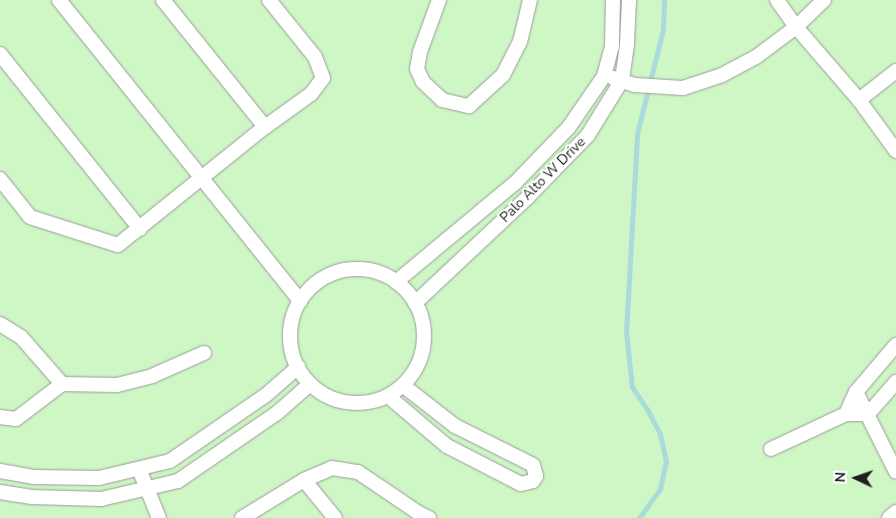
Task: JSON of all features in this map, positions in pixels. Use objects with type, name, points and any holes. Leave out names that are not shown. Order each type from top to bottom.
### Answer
[{"type":"street","points":[[59,0],[201,180],[300,301]]},
{"type":"street","points":[[163,0],[265,127]]},
{"type":"street","points":[[0,179],[30,217],[118,245],[265,127],[311,94],[323,78],[315,57],[270,0]]},
{"type":"street","points":[[439,0],[420,52],[417,69],[423,82],[442,100],[469,106],[503,75],[520,42],[530,0]]},
{"type":"street","name":"Palo Alto W Drive","points":[[396,282],[515,183],[568,127],[604,76],[612,46],[613,0]]},
{"type":"street","name":"Palo Alto W Drive","points":[[415,303],[527,198],[588,135],[622,80],[627,43],[629,0]]},
{"type":"street","points":[[777,0],[796,27],[859,100],[896,152]]},
{"type":"street","points":[[604,76],[622,80],[636,86],[683,88],[722,75],[747,62],[796,27],[824,0]]},
{"type":"street","points":[[0,54],[140,228]]},
{"type":"street","points":[[859,100],[896,70]]},
{"type":"street","points":[[344,270],[371,271],[396,282],[415,303],[422,323],[423,345],[416,366],[404,386],[388,396],[370,402],[344,402],[320,393],[310,384],[298,367],[290,341],[294,314],[300,301],[318,281],[344,270]]},
{"type":"street","points":[[0,324],[21,337],[62,384]]},
{"type":"street","points":[[846,414],[856,392],[896,345]]},
{"type":"street","points":[[0,417],[16,419],[62,384],[117,385],[152,376],[204,354]]},
{"type":"street","points":[[0,471],[34,476],[99,478],[170,461],[266,395],[298,367]]},
{"type":"street","points":[[771,449],[846,414],[868,414],[896,382]]},
{"type":"street","points":[[0,492],[32,497],[101,499],[147,490],[178,481],[277,413],[310,384]]},
{"type":"street","points":[[388,396],[447,446],[521,484],[533,481],[536,476],[534,465],[455,426],[404,386]]},
{"type":"street","points":[[856,392],[896,472]]},
{"type":"street","points":[[242,518],[304,480],[332,468],[358,472],[420,514],[429,518]]},
{"type":"street","points":[[139,469],[158,518]]},
{"type":"street","points":[[304,480],[335,518]]},
{"type":"street","points":[[889,518],[896,512]]},
{"type":"green space","points":[[0,0],[896,0],[896,518],[0,518]]},
{"type":"waterway","points":[[639,518],[660,489],[666,461],[660,434],[632,387],[626,333],[637,134],[663,30],[664,0]]}]
